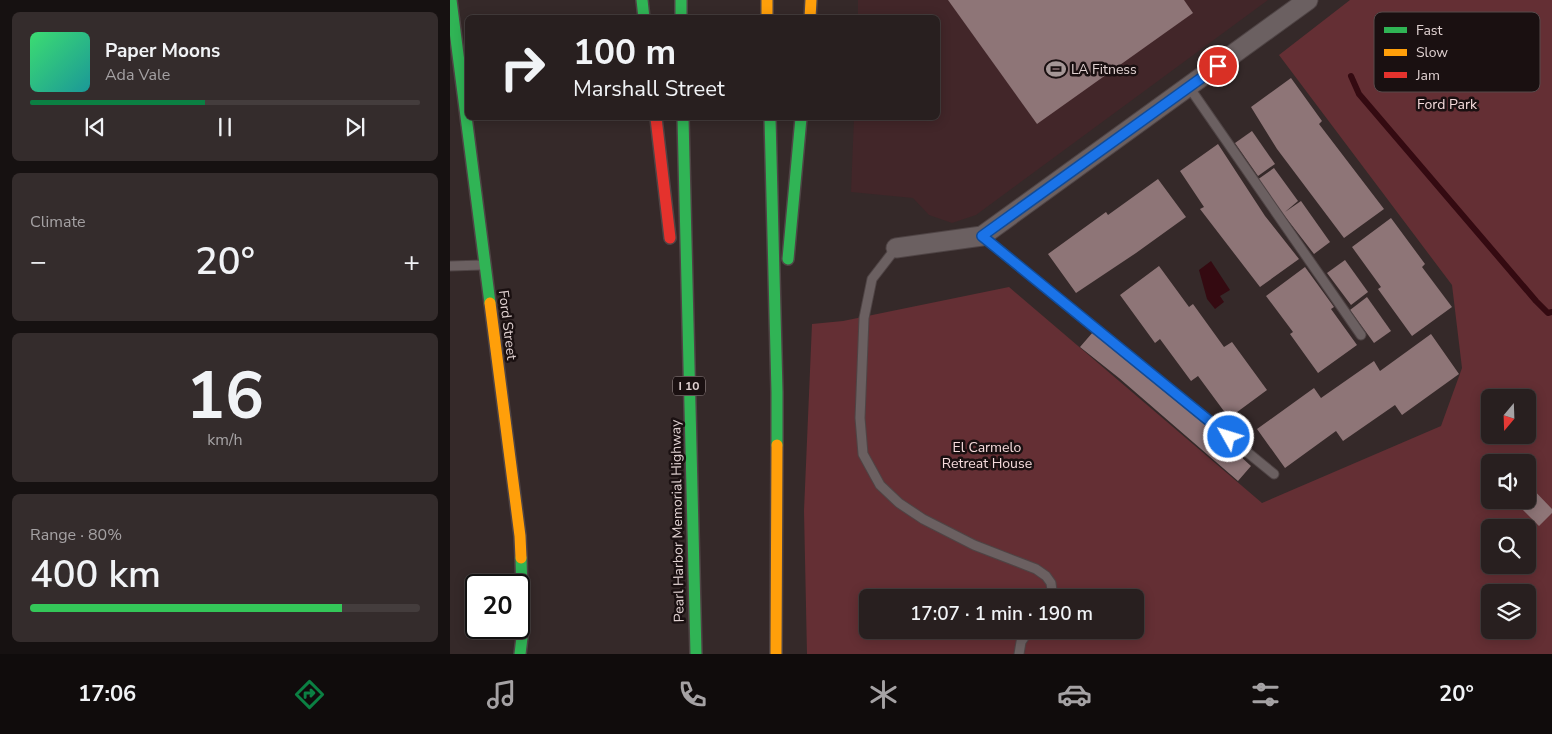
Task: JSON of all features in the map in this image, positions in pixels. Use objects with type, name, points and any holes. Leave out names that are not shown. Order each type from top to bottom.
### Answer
[{"type":"main road","name":"Ford Street","points":[[451,0],[465,106]]},
{"type":"main road","points":[[642,0],[644,15]]},
{"type":"main road","points":[[681,0],[681,15]]},
{"type":"main road","points":[[767,0],[768,15]]},
{"type":"main road","points":[[810,15],[811,0]]},
{"type":"main road","name":"Ford Street","points":[[467,120],[520,536],[522,629],[520,654]]},
{"type":"main road","points":[[656,120],[671,245]]},
{"type":"main road","name":"Pearl Harbor Memorial Highway","points":[[683,120],[696,654]]},
{"type":"main road","points":[[770,120],[777,392],[776,654]]},
{"type":"main road","points":[[777,392],[801,120]]},
{"type":"main road","points":[[676,285],[689,393]]},
{"type":"street","points":[[896,248],[982,236],[1308,0]]},
{"type":"lane","points":[[1189,87],[1361,335]]},
{"type":"lane","points":[[982,236],[1274,474]]},
{"type":"lane","points":[[896,248],[872,279],[864,318],[860,418],[863,454],[880,485],[898,504],[923,520],[974,545],[1036,569],[1046,576],[1051,583],[1052,589]]},
{"type":"lane","points":[[450,266],[486,265]]},
{"type":"lane","points":[[1019,654],[1023,639]]},
{"type":"shaded area","points":[[858,0],[1268,0],[976,215],[952,223],[929,215],[913,198],[851,192],[854,120],[940,120],[940,15],[858,15]]},
{"type":"shaded area","points":[[1211,261],[1230,290],[1220,296],[1224,302],[1215,309],[1207,299],[1199,270]]},
{"type":"green space","name":"El Carmelo Retreat House","points":[[1350,0],[1552,0],[1552,654],[807,654],[804,511],[812,324],[843,321],[1009,287],[1262,503],[1441,426],[1462,368],[1452,285],[1279,55]]},
{"type":"building","name":"LA Fitness","points":[[948,0],[1184,0],[1193,13],[1037,124]]},
{"type":"building","points":[[1291,78],[1322,121],[1319,124],[1384,209],[1344,238],[1277,149],[1251,107]]},
{"type":"building","points":[[1252,131],[1275,164],[1258,176],[1235,143]]},
{"type":"building","points":[[1218,144],[1265,216],[1299,259],[1260,287],[1200,209],[1204,207],[1180,171]]},
{"type":"building","points":[[1274,168],[1298,201],[1285,212],[1301,201],[1330,242],[1314,254],[1257,180]]},
{"type":"building","points":[[1158,179],[1186,217],[1076,293],[1048,254],[1106,212],[1108,215]]},
{"type":"building","points":[[1391,218],[1425,264],[1422,267],[1452,307],[1412,336],[1378,289],[1381,287],[1352,247]]},
{"type":"building","points":[[1345,260],[1368,292],[1351,305],[1327,273]]},
{"type":"building","points":[[1159,266],[1189,307],[1193,304],[1224,347],[1232,342],[1267,390],[1229,418],[1198,376],[1191,381],[1160,339],[1155,343],[1120,295]]},
{"type":"building","points":[[1305,267],[1334,307],[1331,309],[1357,345],[1318,373],[1290,334],[1293,332],[1266,296]]},
{"type":"building","points":[[1367,297],[1391,331],[1374,343],[1350,310]]},
{"type":"building","points":[[1093,332],[1208,427],[1251,466],[1238,481],[1119,378],[1080,347]]},
{"type":"building","points":[[1431,334],[1459,374],[1402,415],[1395,405],[1343,441],[1336,431],[1285,468],[1257,429],[1314,388],[1321,398],[1374,361],[1380,371]]},
{"type":"building","points":[[1536,492],[1552,509],[1552,513],[1539,526],[1536,523],[1536,519],[1532,519],[1522,509],[1536,509]]},
{"type":"waterway","points":[[1351,76],[1359,94],[1536,301],[1548,313],[1552,312]]},
{"type":"traffic: fast","points":[[451,0],[465,109]]},
{"type":"traffic: fast","points":[[642,0],[644,15]]},
{"type":"traffic: fast","points":[[681,0],[681,15]]},
{"type":"traffic: fast","points":[[466,120],[490,303]]},
{"type":"traffic: fast","points":[[683,120],[696,654]]},
{"type":"traffic: fast","points":[[770,120],[777,445]]},
{"type":"traffic: fast","points":[[788,259],[801,120]]},
{"type":"traffic: fast","points":[[520,654],[523,629],[521,558]]},
{"type":"traffic: slow","points":[[767,0],[767,15]]},
{"type":"traffic: slow","points":[[810,15],[811,0]]},
{"type":"traffic: slow","points":[[490,303],[520,536],[521,558]]},
{"type":"traffic: slow","points":[[776,654],[777,445]]},
{"type":"traffic: jam","points":[[656,120],[670,238]]},
{"type":"place","name":"LA Fitness","points":[[1056,69]]},
{"type":"route","points":[[1218,66],[982,236],[1229,437]]},
{"type":"park label","name":"Ford Park","points":[[1447,104]]}]
